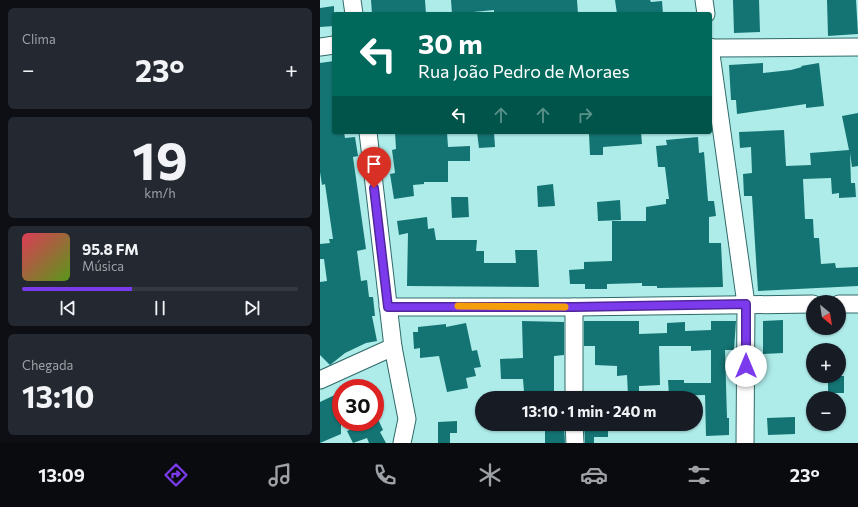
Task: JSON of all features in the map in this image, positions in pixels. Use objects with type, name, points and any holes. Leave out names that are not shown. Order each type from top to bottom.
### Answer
[{"type":"street","points":[[352,0],[354,12]]},
{"type":"street","points":[[704,0],[706,12]]},
{"type":"street","points":[[320,47],[332,45]]},
{"type":"street","points":[[712,47],[858,47]]},
{"type":"street","points":[[712,61],[746,304],[745,443]]},
{"type":"street","points":[[368,134],[393,347],[407,419],[402,443]]},
{"type":"street","points":[[388,307],[574,307],[806,304]]},
{"type":"street","points":[[846,304],[858,304]]},
{"type":"street","points":[[574,307],[574,391]]},
{"type":"street","points":[[320,380],[393,347]]},
{"type":"street","points":[[574,431],[574,443]]},
{"type":"building","points":[[371,0],[425,0],[426,12],[372,12]]},
{"type":"building","points":[[451,0],[577,0],[578,12],[494,12],[494,10],[452,12]]},
{"type":"building","points":[[615,0],[650,0],[651,2],[662,1],[663,12],[617,12]]},
{"type":"building","points":[[733,0],[759,0],[760,32],[734,33]]},
{"type":"building","points":[[827,0],[856,0],[858,34],[828,36]]},
{"type":"building","points":[[334,6],[334,12],[332,12],[332,26],[320,27],[320,8]]},
{"type":"building","points":[[332,61],[332,134],[344,134],[345,138],[355,137],[358,156],[353,157],[366,249],[357,251],[361,281],[367,280],[369,297],[373,297],[375,316],[372,316],[377,341],[366,343],[345,353],[330,365],[320,355],[320,282],[327,281],[324,259],[320,259],[320,244],[330,243],[329,239],[333,239],[325,184],[322,185],[320,172],[320,63]]},
{"type":"building","points":[[763,63],[763,73],[791,70],[802,67],[801,66],[819,63],[824,106],[806,108],[806,104],[737,114],[736,100],[731,100],[729,65]]},
{"type":"building","points":[[858,113],[858,166],[852,167],[850,153],[851,183],[855,183],[856,197],[839,198],[839,193],[832,194],[831,178],[803,179],[805,219],[813,219],[814,238],[819,238],[821,264],[835,263],[836,268],[858,267],[858,286],[758,291],[752,196],[744,196],[743,174],[752,173],[751,147],[740,148],[739,132],[784,130],[786,166],[811,165],[810,153],[849,150],[842,116]]},
{"type":"building","points":[[395,134],[447,134],[448,147],[470,146],[470,161],[448,161],[448,182],[424,182],[424,184],[413,185],[414,196],[394,199],[390,174],[395,173],[392,150],[396,149]]},
{"type":"building","points":[[477,134],[494,134],[495,147],[479,148]]},
{"type":"building","points":[[589,134],[641,134],[642,144],[603,147],[603,155],[590,155]]},
{"type":"building","points":[[698,137],[699,153],[704,152],[708,201],[714,201],[716,216],[709,217],[709,243],[721,243],[723,287],[657,288],[657,286],[642,286],[642,283],[607,284],[607,289],[585,289],[585,284],[570,284],[569,270],[584,269],[584,262],[612,261],[612,221],[646,221],[646,207],[666,204],[666,199],[669,199],[665,167],[658,167],[656,146],[667,145],[666,140]]},
{"type":"building","points":[[553,184],[555,206],[538,207],[537,186]]},
{"type":"building","points":[[451,197],[468,197],[469,217],[452,218]]},
{"type":"building","points":[[620,200],[621,220],[598,221],[597,202]]},
{"type":"building","points":[[427,217],[428,229],[434,228],[436,240],[477,240],[476,251],[484,251],[484,263],[516,263],[515,250],[537,250],[539,287],[407,286],[408,233],[399,235],[397,221]]},
{"type":"building","points":[[783,320],[783,353],[763,354],[763,321]]},
{"type":"building","points":[[522,321],[564,322],[564,355],[554,356],[554,391],[524,391],[523,379],[501,379],[500,359],[523,358]]},
{"type":"building","points":[[584,321],[639,321],[639,334],[667,333],[667,323],[685,322],[685,331],[711,330],[711,321],[736,321],[734,350],[725,350],[729,435],[706,436],[705,395],[703,395],[703,391],[669,391],[668,380],[684,380],[684,383],[711,383],[711,350],[691,351],[691,346],[659,346],[660,385],[639,386],[639,391],[628,391],[627,375],[617,376],[617,366],[595,365],[595,346],[584,346]]},
{"type":"building","points":[[466,323],[472,351],[477,350],[481,367],[474,368],[476,376],[466,378],[468,388],[447,392],[439,356],[420,358],[420,348],[414,349],[413,332],[418,332],[418,327],[446,324],[446,327]]},
{"type":"building","points":[[828,383],[844,383],[844,391],[828,391]]},
{"type":"building","points":[[332,396],[332,431],[341,431],[341,434],[320,443],[320,402]]},
{"type":"building","points":[[795,417],[795,434],[768,435],[767,418]]},
{"type":"building","points":[[457,421],[457,433],[450,433],[450,443],[438,443],[438,422]]},
{"type":"building","points":[[347,431],[382,431],[380,432],[386,443],[369,443],[367,438],[353,443]]},
{"type":"building","points":[[545,431],[564,431],[565,443],[545,443]]},
{"type":"building","points":[[584,431],[608,431],[608,437],[594,437],[594,443],[585,443]]},
{"type":"slow traffic","points":[[458,306],[565,307]]},
{"type":"route","points":[[374,188],[388,307],[574,307],[746,304],[746,366]]}]
